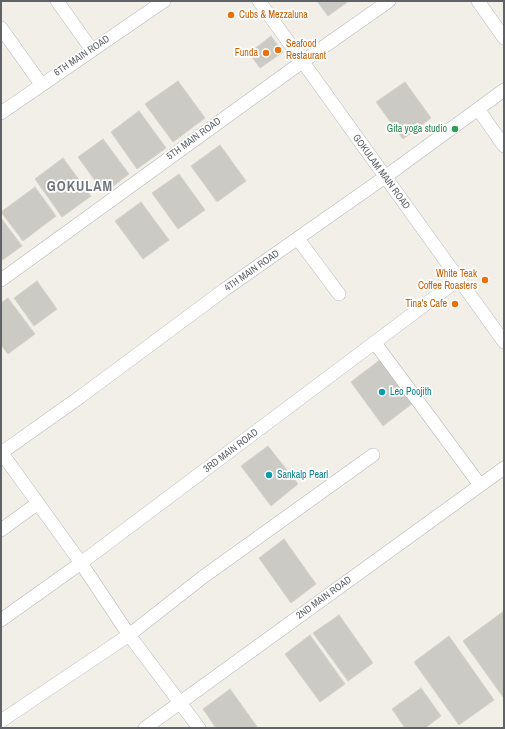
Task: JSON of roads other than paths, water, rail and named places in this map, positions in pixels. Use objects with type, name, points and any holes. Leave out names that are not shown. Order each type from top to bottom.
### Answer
[{"type":"street","points":[[57,1],[92,50]]},
{"type":"street","name":"6TH MAIN ROAD","points":[[1,113],[41,84],[164,1]]},
{"type":"street","name":"GOKULAM MAIN ROAD","points":[[259,1],[504,342]]},
{"type":"street","name":"5TH MAIN ROAD","points":[[1,280],[302,62],[389,1]]},
{"type":"street","points":[[478,1],[502,32]]},
{"type":"street","points":[[1,28],[41,84]]},
{"type":"street","name":"4TH MAIN ROAD","points":[[1,453],[80,397],[224,290],[385,177],[504,90]]},
{"type":"street","points":[[478,109],[504,146]]},
{"type":"street","points":[[298,238],[339,294]]},
{"type":"street","name":"3RD MAIN ROAD","points":[[1,620],[81,563],[459,279]]},
{"type":"street","points":[[375,343],[480,485]]},
{"type":"street","points":[[1,453],[81,563],[129,635],[199,728]]},
{"type":"street","points":[[1,720],[129,635],[203,577],[373,455]]},
{"type":"street","name":"2ND MAIN ROAD","points":[[145,728],[504,468]]},
{"type":"street","points":[[1,530],[38,503]]},
{"type":"place","name":"Cubs & Mezzaluna","points":[[231,15]]},
{"type":"place","name":"Seafood Restaurant","points":[[278,50]]},
{"type":"place","name":"Funda","points":[[266,53]]},
{"type":"place","name":"Gita yoga studio","points":[[455,129]]},
{"type":"place","name":"White Teak Coffee Roasters","points":[[485,280]]},
{"type":"place","name":"Tina's Cafe","points":[[455,304]]},
{"type":"place","name":"Leo Poojith","points":[[382,392]]},
{"type":"place","name":"Sankalp Pearl","points":[[269,475]]},
{"type":"district","name":"GOKULAM","points":[[80,187]]}]
